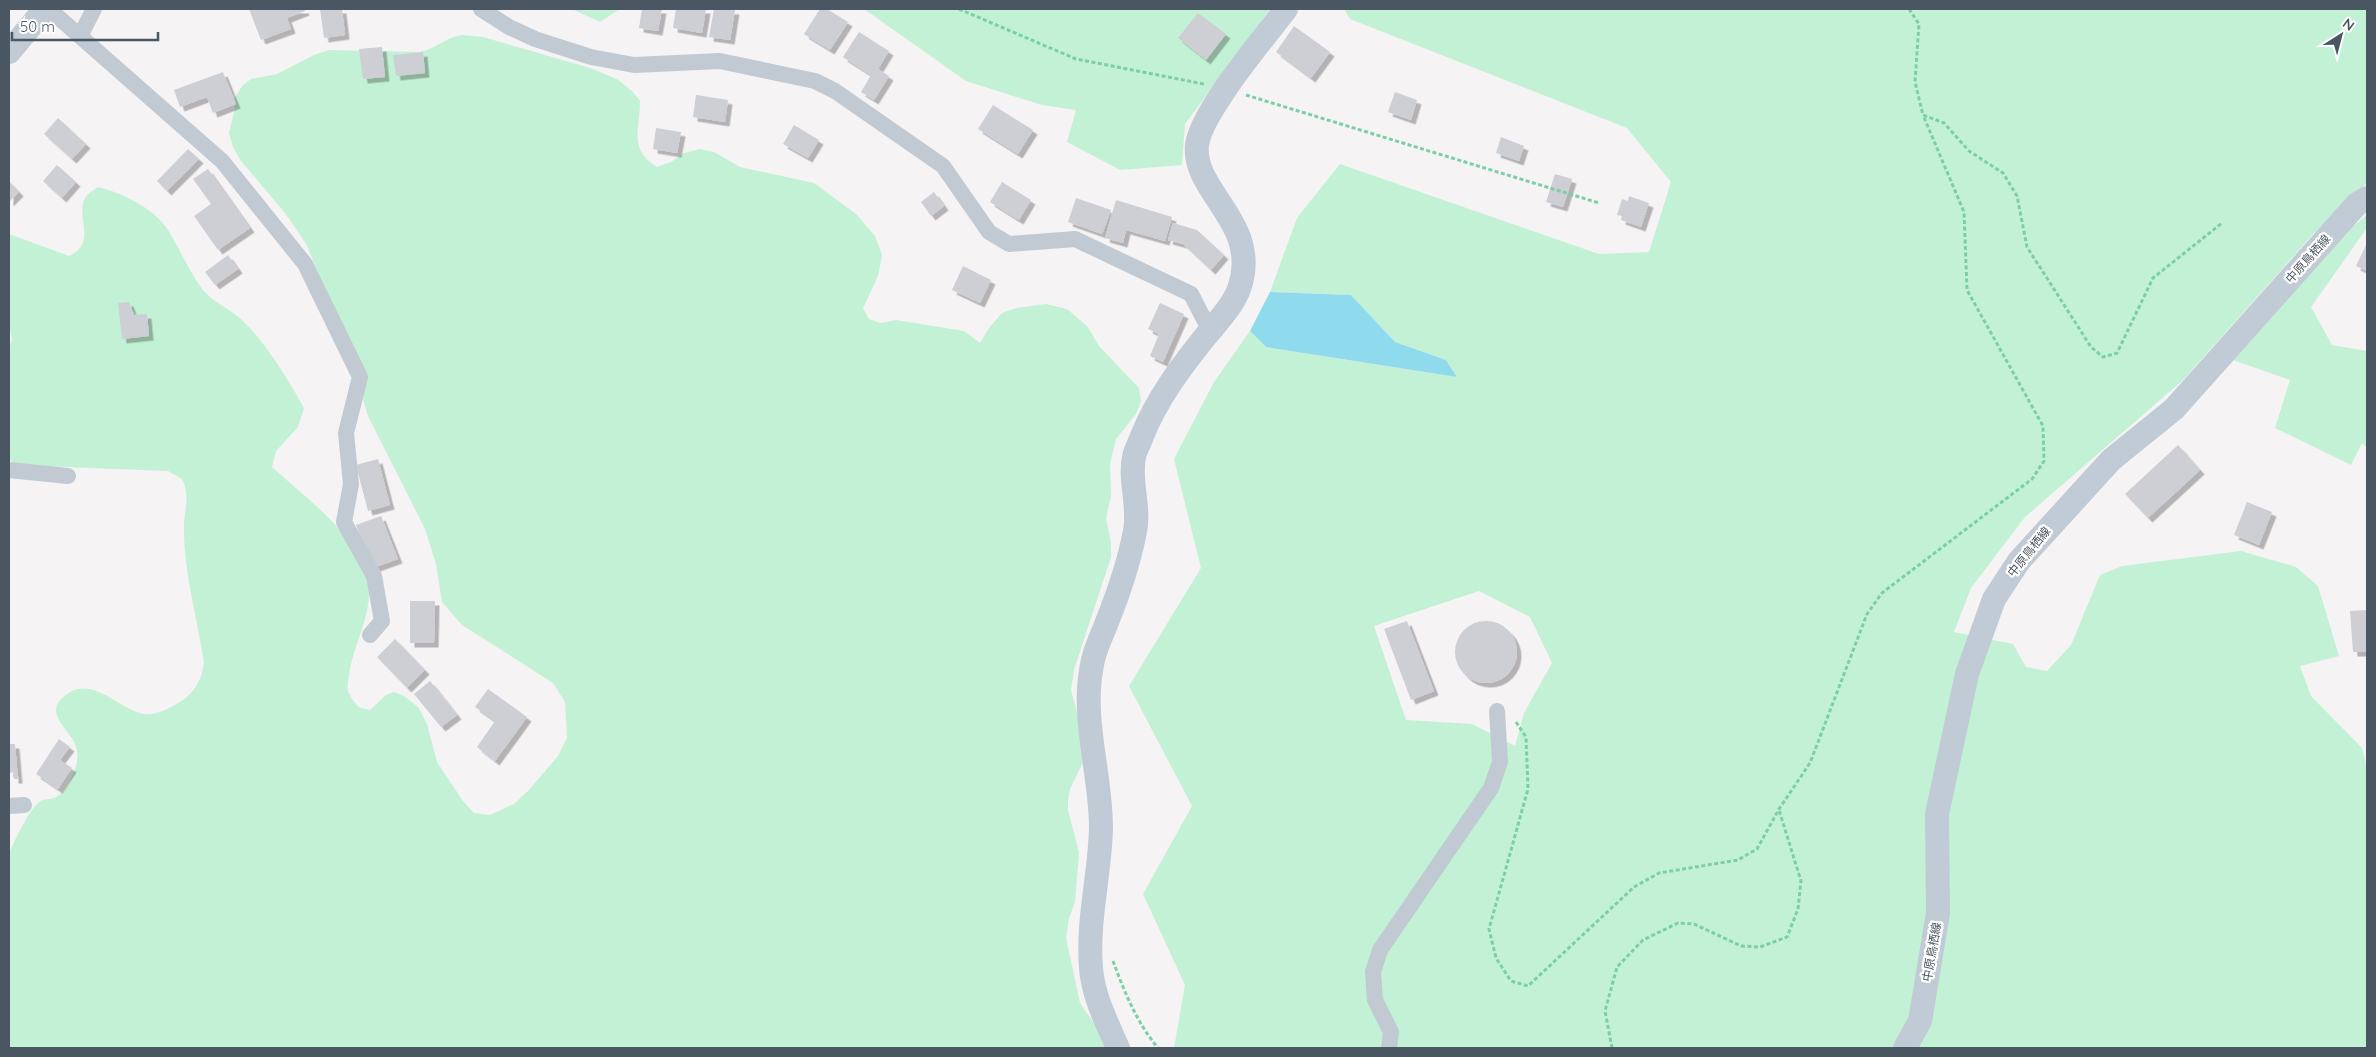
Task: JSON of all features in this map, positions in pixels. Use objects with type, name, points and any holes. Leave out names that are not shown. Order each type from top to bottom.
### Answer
[{"type":"street","points":[[9,52],[45,9]]},
{"type":"street","points":[[50,9],[222,161],[305,264],[360,376],[346,433],[351,484],[344,522],[374,576],[382,621],[370,635]]},
{"type":"street","points":[[80,36],[94,9]]},
{"type":"street","points":[[481,9],[535,39],[591,57],[634,65],[720,61],[815,81],[835,91],[943,166],[989,232],[1009,244],[1075,239],[1191,294],[1210,331]]},
{"type":"street","points":[[1118,1048],[1097,998],[1091,970],[1090,944],[1101,828],[1098,781],[1088,705],[1092,663],[1127,569],[1136,526],[1134,458],[1152,413],[1183,364],[1225,313],[1240,287],[1244,265],[1241,240],[1196,160],[1198,142],[1203,128],[1226,89],[1286,9]]},
{"type":"street","name":"中原鳥栖線","points":[[1905,1048],[1920,1021],[1938,913],[1937,814],[1967,674],[1994,599],[2019,561],[2111,460],[2174,409],[2356,204],[2367,198]]},
{"type":"street","points":[[9,470],[68,476]]},
{"type":"street","points":[[1389,1048],[1391,1032],[1375,1000],[1373,972],[1380,950],[1491,788],[1500,762],[1497,711]]},
{"type":"path","points":[[959,9],[1076,59],[1226,89],[1599,203]]},
{"type":"path","points":[[1497,711],[1517,722],[1526,737],[1528,790],[1489,929],[1496,958],[1511,981],[1528,986],[1634,887],[1659,873],[1738,860],[1757,849],[1779,809],[1810,763],[1866,614],[1882,593],[2032,479],[2044,461],[2043,426],[1967,290],[1964,212],[1923,115],[1915,82],[1919,24],[1909,9]]},
{"type":"path","points":[[1923,115],[1944,123],[1969,151],[2003,172],[2017,196],[2027,247],[2091,347],[2103,357],[2117,353],[2153,278],[2222,223]]},
{"type":"path","points":[[1612,1048],[1605,1010],[1617,966],[1643,940],[1678,923],[1694,924],[1741,946],[1760,948],[1787,937],[1798,909],[1801,881],[1779,809]]},
{"type":"path","points":[[1090,944],[1109,949],[1122,988],[1148,1037],[1158,1048]]},
{"type":"green space","points":[[572,9],[620,9],[600,22]]},
{"type":"green space","points":[[864,9],[1270,9],[1185,124],[1182,165],[1120,170],[1067,142],[1076,110],[1042,105],[966,81]]},
{"type":"green space","points":[[1344,9],[2367,9],[2367,183],[2314,233],[2182,381],[2025,517],[1971,588],[1954,632],[2013,644],[2026,667],[2047,671],[2071,645],[2100,575],[2122,566],[2241,551],[2296,567],[2318,586],[2339,656],[2300,666],[2311,696],[2362,748],[2367,768],[2367,1048],[1174,1048],[1185,985],[1143,894],[1192,806],[1129,686],[1201,568],[1174,459],[1214,382],[1250,331],[1266,347],[1457,377],[1446,360],[1395,342],[1351,295],[1270,292],[1297,218],[1340,164],[1599,254],[1649,252],[1671,182],[1627,128],[1350,19]],"holes":[[[1479,591],[1530,617],[1552,663],[1524,713],[1515,746],[1472,724],[1406,720],[1374,626]]]},
{"type":"green space","points":[[462,35],[483,37],[590,68],[617,79],[633,92],[640,101],[639,146],[648,160],[657,167],[671,162],[684,153],[700,149],[714,152],[740,167],[814,183],[856,214],[875,236],[882,255],[878,276],[863,308],[869,319],[880,323],[896,320],[964,331],[980,343],[989,328],[1002,313],[1016,308],[1046,304],[1067,309],[1087,326],[1099,346],[1139,388],[1141,401],[1136,414],[1116,439],[1110,464],[1111,496],[1106,518],[1111,543],[1111,557],[1074,670],[1071,690],[1081,728],[1084,760],[1070,789],[1068,800],[1068,810],[1079,853],[1075,902],[1069,918],[1066,938],[1080,1003],[1111,1048],[9,1048],[9,897],[7,867],[10,851],[35,806],[41,801],[60,795],[66,788],[77,760],[75,744],[57,716],[57,704],[72,691],[83,688],[103,694],[134,711],[144,714],[158,713],[176,704],[194,690],[202,674],[204,662],[186,558],[184,524],[186,490],[182,479],[168,471],[14,465],[10,459],[9,350],[12,339],[9,326],[9,234],[69,256],[78,251],[84,237],[82,213],[86,196],[98,187],[127,197],[146,208],[162,222],[203,290],[212,299],[242,320],[260,339],[284,373],[304,408],[298,427],[276,451],[272,467],[336,525],[356,553],[364,568],[368,582],[367,609],[351,663],[348,684],[349,693],[358,707],[370,710],[386,695],[394,692],[404,696],[418,707],[427,724],[437,762],[463,801],[474,813],[490,815],[514,804],[528,791],[558,756],[567,738],[565,702],[553,683],[462,625],[442,602],[436,564],[425,529],[368,416],[351,358],[307,245],[285,213],[241,161],[233,147],[229,133],[235,108],[234,99],[242,86],[251,79],[277,74],[314,55],[329,50],[420,52]]},
{"type":"green space","points":[[2367,215],[2367,228],[2311,307],[2332,345],[2367,351],[2367,448],[2362,443],[2351,465],[2275,428],[2290,380],[2233,360],[2350,229]]},
{"type":"water","points":[[1270,292],[1351,295],[1395,342],[1446,360],[1457,377],[1266,347],[1250,331]]},
{"type":"building","points":[[249,9],[304,9],[305,11],[287,18],[291,29],[261,40]]},
{"type":"building","points":[[320,9],[342,9],[345,35],[324,38]]},
{"type":"building","points":[[642,9],[662,9],[658,31],[639,28]]},
{"type":"building","points":[[676,9],[706,9],[702,33],[673,28]]},
{"type":"building","points":[[714,9],[735,10],[730,40],[709,37]]},
{"type":"building","points":[[820,9],[827,9],[848,22],[830,50],[804,34]]},
{"type":"building","points":[[1198,13],[1226,34],[1206,60],[1178,38]]},
{"type":"building","points":[[1294,26],[1330,52],[1311,78],[1276,52]]},
{"type":"building","points":[[859,32],[889,51],[878,69],[889,76],[874,100],[861,92],[871,75],[843,57]]},
{"type":"building","points":[[382,47],[385,77],[363,79],[359,49]]},
{"type":"building","points":[[423,52],[425,73],[396,76],[393,55]]},
{"type":"building","points":[[223,72],[236,104],[213,113],[207,97],[180,107],[174,90]]},
{"type":"building","points":[[1395,92],[1417,100],[1411,120],[1388,112]]},
{"type":"building","points":[[696,95],[728,100],[725,122],[693,117]]},
{"type":"building","points":[[993,105],[1033,130],[1018,154],[978,129]]},
{"type":"building","points":[[58,118],[86,144],[72,159],[44,134]]},
{"type":"building","points":[[794,125],[819,140],[808,158],[783,144]]},
{"type":"building","points":[[656,128],[681,132],[677,153],[653,149]]},
{"type":"building","points":[[1501,137],[1524,146],[1519,161],[1496,153]]},
{"type":"building","points":[[188,149],[199,159],[167,191],[157,181]]},
{"type":"building","points":[[57,165],[76,182],[62,198],[43,181]]},
{"type":"building","points":[[208,169],[250,228],[218,250],[194,216],[211,204],[193,179]]},
{"type":"building","points":[[1555,174],[1572,179],[1563,207],[1546,202]]},
{"type":"building","points":[[9,181],[19,192],[9,202]]},
{"type":"building","points":[[1002,182],[1031,200],[1019,220],[990,202]]},
{"type":"building","points":[[934,192],[944,206],[931,216],[921,202]]},
{"type":"building","points":[[1629,196],[1649,203],[1641,227],[1621,220],[1622,216],[1617,215],[1622,199],[1628,201]]},
{"type":"building","points":[[1076,198],[1111,210],[1102,234],[1068,222]]},
{"type":"building","points":[[1116,200],[1172,217],[1165,241],[1126,230],[1123,243],[1105,238]]},
{"type":"building","points":[[1173,223],[1197,230],[1224,255],[1211,270],[1183,244],[1168,240]]},
{"type":"building","points":[[2367,243],[2367,271],[2356,266]]},
{"type":"building","points":[[228,255],[238,269],[215,285],[205,272]]},
{"type":"building","points":[[963,266],[991,280],[980,303],[952,290]]},
{"type":"building","points":[[129,302],[134,315],[147,314],[149,336],[122,339],[118,303]]},
{"type":"building","points":[[1160,303],[1184,314],[1163,362],[1150,356],[1159,334],[1148,329]]},
{"type":"building","points":[[2178,445],[2200,470],[2148,518],[2125,494]]},
{"type":"building","points":[[378,459],[390,505],[368,511],[356,465]]},
{"type":"building","points":[[2247,502],[2272,512],[2259,545],[2234,535]]},
{"type":"building","points":[[381,516],[398,559],[373,568],[356,525]]},
{"type":"building","points":[[410,601],[435,601],[434,643],[410,643]]},
{"type":"building","points":[[2367,610],[2367,652],[2353,652],[2350,611]]},
{"type":"building","points":[[1407,621],[1434,691],[1411,700],[1384,629]]},
{"type":"building","points":[[1486,621],[1498,623],[1508,630],[1515,640],[1517,652],[1515,664],[1508,674],[1498,681],[1486,683],[1474,681],[1464,674],[1457,664],[1455,652],[1457,640],[1464,630],[1474,623]]},
{"type":"building","points":[[395,639],[425,670],[407,688],[377,657]]},
{"type":"building","points":[[430,681],[457,715],[441,727],[414,694]]},
{"type":"building","points":[[488,689],[527,717],[495,761],[477,747],[495,721],[475,707]]},
{"type":"building","points":[[59,739],[70,747],[60,760],[72,768],[58,789],[36,774]]},
{"type":"building","points":[[9,744],[15,744],[18,779],[14,779],[14,772],[9,773]]}]
